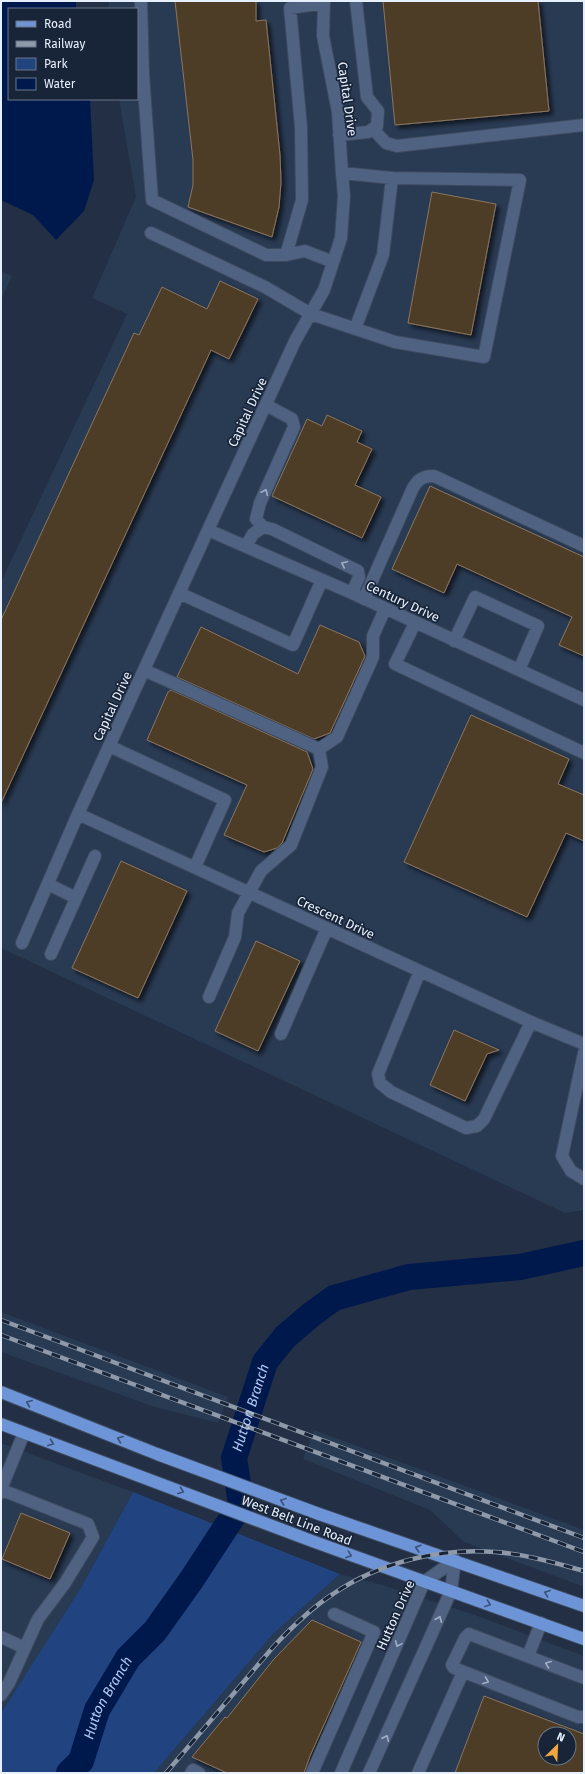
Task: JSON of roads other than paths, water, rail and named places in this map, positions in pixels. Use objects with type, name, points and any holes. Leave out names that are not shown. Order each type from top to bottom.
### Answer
[{"type":"main road","name":"West Belt Line Road","points":[[1,1392],[157,1454],[319,1514],[584,1606]]},
{"type":"main road","name":"West Belt Line Road","points":[[1,1424],[312,1542],[584,1639]]},
{"type":"street","points":[[140,1],[143,74],[152,200],[266,255],[286,255],[305,251],[333,262]]},
{"type":"street","points":[[340,135],[368,132],[377,126],[378,111],[367,97],[356,1]]},
{"type":"street","points":[[286,255],[302,200],[300,127],[289,4],[324,2]]},
{"type":"street","name":"Capital Drive","points":[[22,943],[78,814],[295,341],[324,290],[342,238],[344,196],[340,135],[338,112],[323,36],[324,2]]},
{"type":"street","points":[[373,129],[386,143],[397,146],[584,126]]},
{"type":"street","points":[[151,233],[265,287],[311,314],[395,342],[484,357],[520,180],[392,178],[342,173]]},
{"type":"street","points":[[355,329],[383,255],[392,178]]},
{"type":"street","points":[[266,405],[292,419],[294,427],[260,503],[256,519],[264,527],[272,529],[358,571],[359,577],[352,592]]},
{"type":"street","points":[[364,599],[412,490],[416,482],[424,476],[434,476],[584,546]]},
{"type":"street","points":[[246,546],[253,534],[264,527]]},
{"type":"street","name":"Century Drive","points":[[208,530],[352,592],[415,623],[584,700]]},
{"type":"street","points":[[180,593],[293,645],[322,580]]},
{"type":"street","points":[[454,640],[475,597],[482,600],[538,626],[519,670]]},
{"type":"street","points":[[319,749],[337,737],[373,657],[373,636],[385,608]]},
{"type":"street","points":[[415,623],[395,664],[584,754]]},
{"type":"street","points":[[144,670],[319,749]]},
{"type":"street","points":[[109,746],[226,800],[195,867]]},
{"type":"street","points":[[209,997],[235,937],[238,913],[261,872],[291,845],[322,768],[319,749]]},
{"type":"street","name":"Crescent Drive","points":[[78,814],[531,1022],[584,1044]]},
{"type":"street","points":[[51,954],[95,856]]},
{"type":"street","points":[[48,884],[76,898]]},
{"type":"street","points":[[281,1034],[327,928]]},
{"type":"street","points":[[420,971],[378,1074],[380,1083],[391,1092],[466,1128],[477,1126],[484,1119],[531,1022]]},
{"type":"street","points":[[584,1053],[562,1156],[571,1171],[584,1179]]},
{"type":"street","points":[[1,1695],[9,1683],[38,1619],[65,1583],[93,1537],[88,1524],[1,1490],[24,1433]]},
{"type":"street","points":[[370,1773],[451,1591],[455,1560]]},
{"type":"street","name":"Hutton Drive","points":[[341,1773],[424,1582],[455,1560]]},
{"type":"street","points":[[312,1773],[374,1632],[334,1614]]},
{"type":"street","points":[[528,1656],[541,1623]]},
{"type":"street","points":[[584,1678],[470,1634],[464,1638],[452,1665],[454,1668],[463,1672],[578,1717],[584,1717]]},
{"type":"street","points":[[1,1637],[25,1648]]},
{"type":"street","points":[[418,1773],[463,1672]]},
{"type":"street","points":[[191,1773],[193,1770],[199,1773]]},
{"type":"water","points":[[1,1],[76,1],[76,8],[8,8],[8,100],[90,100],[94,180],[84,211],[56,240],[33,215],[1,200]]},
{"type":"waterway","name":"Hutton Branch","points":[[69,1773],[81,1761],[97,1710],[128,1658],[155,1631],[192,1579],[241,1504],[234,1458],[265,1362],[285,1337],[334,1298],[409,1277],[520,1267],[584,1253]]},
{"type":"railway","points":[[1,1320],[584,1538]]},
{"type":"railway","points":[[1,1335],[584,1552]]},
{"type":"railway","points":[[166,1773],[274,1646],[295,1625],[325,1599],[370,1573],[432,1555],[474,1551],[495,1552],[540,1559],[584,1571]]}]
